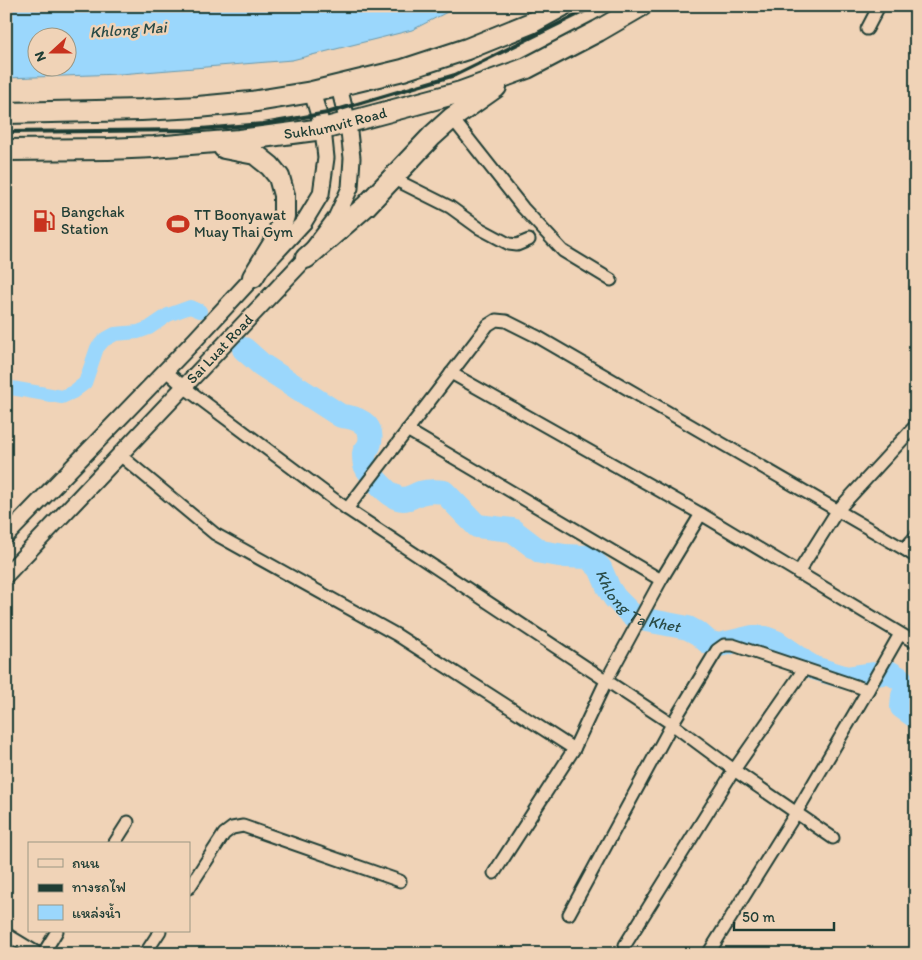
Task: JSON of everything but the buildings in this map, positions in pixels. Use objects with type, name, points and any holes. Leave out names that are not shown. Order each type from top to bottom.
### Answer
[{"type":"highway","points":[[6,113],[198,107],[251,102],[339,87],[402,70],[467,49],[531,23],[562,6]]},
{"type":"highway","name":"Sukhumvit Road","points":[[6,150],[108,149],[189,145],[244,140],[323,129],[462,92],[528,68],[641,6]]},
{"type":"highway","points":[[306,258],[366,206],[420,147],[452,118],[528,68]]},
{"type":"highway","points":[[189,145],[231,149],[255,154],[270,166],[279,177],[284,194],[284,216],[277,238],[253,277]]},
{"type":"main road","name":"Sai Luat Road","points":[[6,575],[306,258],[336,218],[350,188],[352,158],[348,122],[339,87]]},
{"type":"main road","name":"Sai Luat Road","points":[[6,536],[304,222],[321,194],[326,158],[323,129],[312,92]]},
{"type":"street","points":[[866,29],[880,6]]},
{"type":"street","points":[[452,118],[523,208],[563,251],[611,280]]},
{"type":"street","points":[[392,178],[450,207],[479,228],[509,244],[517,245],[529,240]]},
{"type":"street","points":[[347,509],[450,373],[488,325],[496,320],[506,321],[547,342],[916,557]]},
{"type":"street","points":[[165,370],[184,387],[347,509],[672,724],[734,770],[834,838]]},
{"type":"street","points":[[450,373],[701,514],[916,643]]},
{"type":"street","points":[[798,573],[837,511],[916,425]]},
{"type":"street","points":[[407,430],[661,580]]},
{"type":"street","points":[[120,455],[215,534],[397,635],[574,749]]},
{"type":"street","points":[[494,873],[574,749],[606,681],[661,580],[701,514]]},
{"type":"street","points":[[904,549],[916,536]]},
{"type":"street","points":[[708,954],[796,813],[900,634]]},
{"type":"street","points":[[569,914],[672,724],[717,650],[724,645],[733,645],[868,690]]},
{"type":"street","points":[[625,945],[734,770],[804,669]]},
{"type":"street","points":[[115,842],[128,822]]},
{"type":"street","points":[[190,886],[224,834],[232,828],[242,826],[400,881]]},
{"type":"street","points":[[6,934],[41,954],[56,932]]},
{"type":"street","points":[[145,954],[159,932]]},
{"type":"water","name":"Khlong Mai","points":[[6,6],[459,6],[412,30],[292,60],[120,74],[78,75],[78,28],[28,28],[28,77],[6,78]]},
{"type":"waterway","name":"Khlong Ta Khet","points":[[6,387],[62,397],[85,383],[97,348],[104,340],[115,334],[138,332],[149,328],[168,315],[190,307],[200,311]]},
{"type":"waterway","name":"Khlong Ta Khet","points":[[244,349],[262,365],[341,416],[358,420],[367,426],[371,436],[369,445],[364,453],[365,465],[380,484],[394,496],[404,499],[423,492],[444,492],[477,526],[512,530],[541,552],[588,557],[600,568],[615,598],[631,614],[641,619],[688,628],[708,642],[719,645],[753,637],[765,638],[776,642],[814,668],[847,678],[889,672],[907,685],[902,707],[916,717]]},
{"type":"railway","points":[[6,132],[188,130],[263,124],[327,113],[455,75],[595,6]]},
{"type":"place","name":"Bangchak Station","points":[[44,221]]},
{"type":"place","name":"TT Boonyawat Muay Thai Gym","points":[[178,224]]}]
